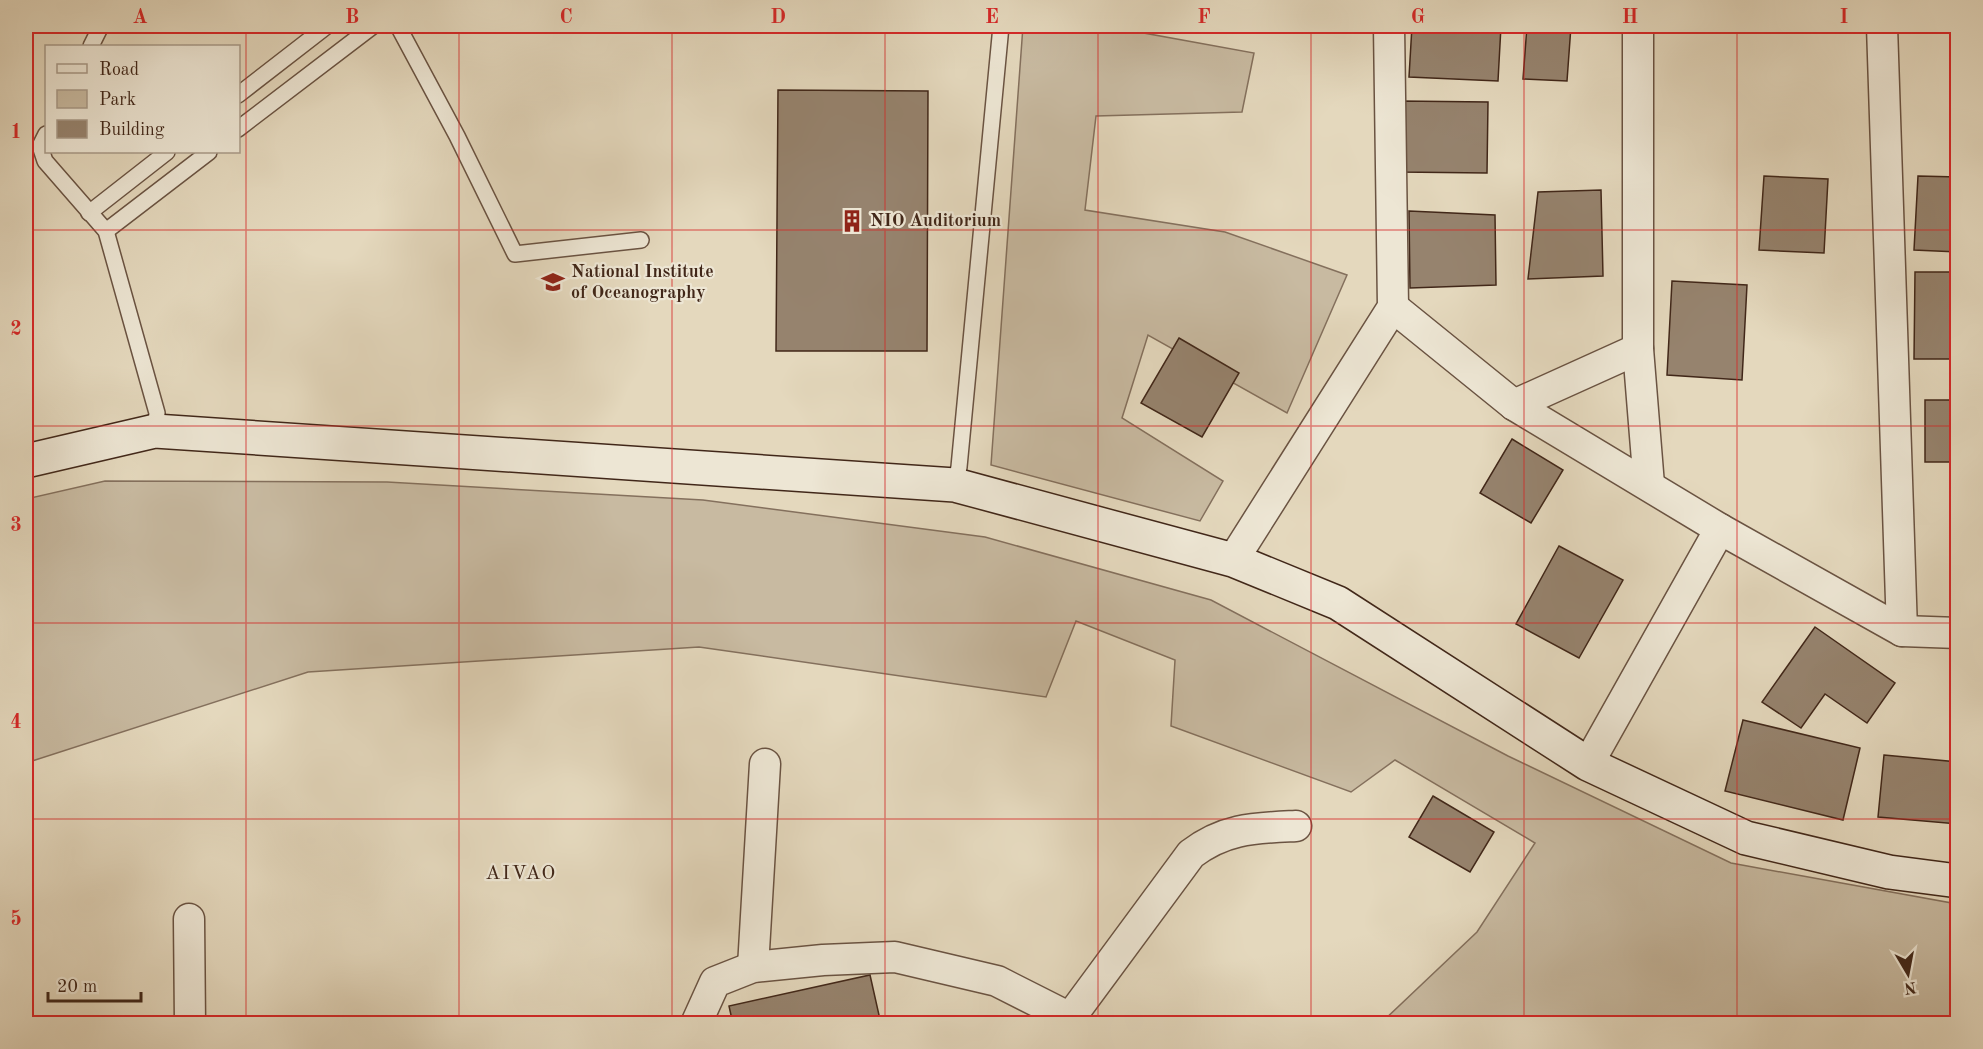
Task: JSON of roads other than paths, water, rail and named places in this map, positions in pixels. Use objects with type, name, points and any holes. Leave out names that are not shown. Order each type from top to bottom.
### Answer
[{"type":"street","points":[[1233,560],[1393,308],[1389,26]]},
{"type":"street","points":[[1638,26],[1638,349],[1649,485]]},
{"type":"street","points":[[1882,26],[1902,631]]},
{"type":"street","points":[[1393,308],[1514,405],[1720,529],[1902,631],[1958,633]]},
{"type":"street","points":[[1514,405],[1638,349]]},
{"type":"street","points":[[26,472],[154,430]]},
{"type":"street","points":[[26,461],[154,430],[955,485],[1233,560],[1338,603],[1588,764],[1746,838],[1889,872],[1958,881]]},
{"type":"street","points":[[1588,764],[1720,529]]},
{"type":"street","points":[[753,967],[765,764]]},
{"type":"street","points":[[696,1023],[715,982],[753,967],[823,960],[896,957],[997,981],[1073,1020],[1191,854],[1210,839],[1244,829],[1296,826]]},
{"type":"street","points":[[189,919],[190,1023]]},
{"type":"lane","points":[[92,45],[101,26]]},
{"type":"lane","points":[[240,93],[327,26]]},
{"type":"lane","points":[[240,127],[373,26]]},
{"type":"lane","points":[[398,26],[457,136],[515,254],[641,240]]},
{"type":"lane","points":[[955,485],[960,456],[1000,26]]},
{"type":"lane","points":[[45,136],[40,146],[45,161],[106,231],[157,413],[154,430]]},
{"type":"lane","points":[[89,213],[166,153]]},
{"type":"lane","points":[[106,231],[208,153]]},
{"type":"place","name":"NIO Auditorium","points":[[852,221]]},
{"type":"place","name":"National Institute of Oceanography","points":[[553,282]]},
{"type":"district","name":"AIVAO","points":[[521,874]]}]
